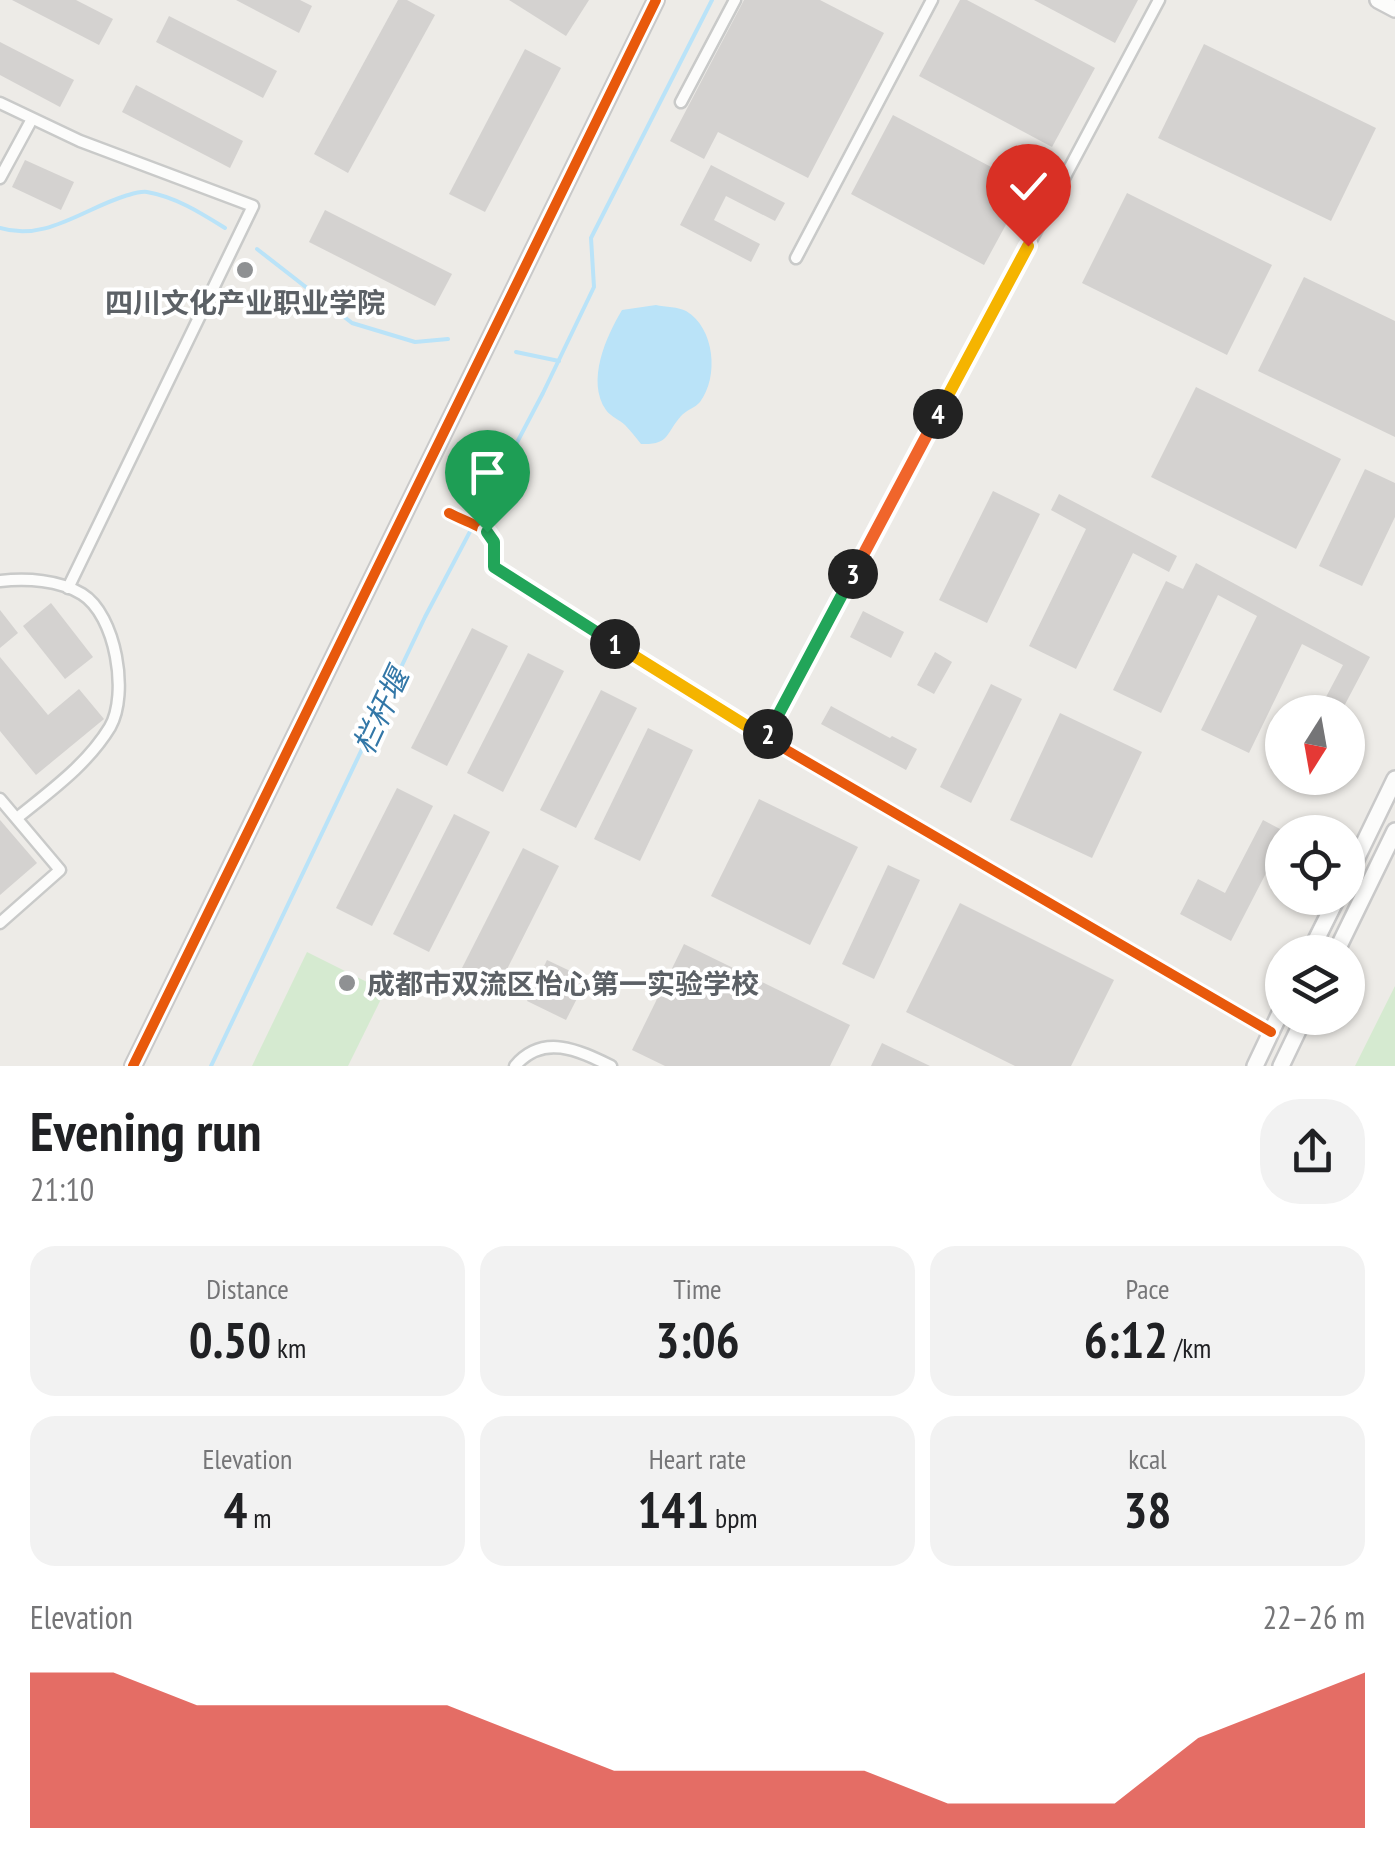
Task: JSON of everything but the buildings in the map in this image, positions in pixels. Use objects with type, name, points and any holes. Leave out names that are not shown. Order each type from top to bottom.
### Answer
[{"type":"street","points":[[133,1066],[656,0]]},
{"type":"street","points":[[681,102],[735,0]]},
{"type":"street","points":[[796,258],[932,0]]},
{"type":"street","points":[[766,738],[1159,0]]},
{"type":"street","points":[[1378,0],[1395,9]]},
{"type":"street","points":[[0,103],[80,141],[253,206],[68,588]]},
{"type":"street","points":[[0,178],[32,119]]},
{"type":"street","points":[[448,513],[487,532],[494,542],[494,567],[766,738],[1265,1028]]},
{"type":"street","points":[[0,581],[18,579],[68,588],[85,596],[102,618],[117,660],[121,698],[110,726],[76,770],[17,818]]},
{"type":"street","points":[[1365,841],[1395,779]]},
{"type":"street","points":[[0,798],[60,870],[0,923]]},
{"type":"street","points":[[1344,935],[1395,831]]},
{"type":"street","points":[[1255,1066],[1270,1035]]},
{"type":"street","points":[[1281,1066],[1296,1035]]},
{"type":"street","points":[[515,1066],[525,1054],[552,1047],[576,1049],[610,1066]]},
{"type":"green space","points":[[307,952],[385,991],[348,1066],[252,1066]]},
{"type":"green space","points":[[1395,986],[1395,1066],[1355,1066]]},
{"type":"water","points":[[656,305],[683,310],[696,319],[708,341],[712,367],[700,402],[683,414],[662,440],[641,444],[606,410],[600,398],[598,373],[600,359],[622,310]]},
{"type":"waterway","name":"栏杆堰","points":[[211,1066],[425,617],[594,287],[591,238],[712,0]]},
{"type":"waterway","name":"栏杆堰","points":[[0,228],[33,231],[144,192],[178,202],[225,228]]},
{"type":"waterway","name":"栏杆堰","points":[[257,249],[352,323],[415,342],[448,339]]},
{"type":"waterway","name":"栏杆堰","points":[[516,352],[559,361]]},
{"type":"cycle path","points":[[133,1066],[656,0]]},
{"type":"cycle path","points":[[449,513],[478,526],[489,536],[494,567],[766,738],[1265,1029]]},
{"type":"place","name":"四川文化产业职业学院","points":[[245,270]]},
{"type":"place","name":"成都市双流区怡心第一实验学校","points":[[347,983]]},
{"type":"route","points":[[487,532],[494,542],[494,567],[766,738],[1028,246]]}]
